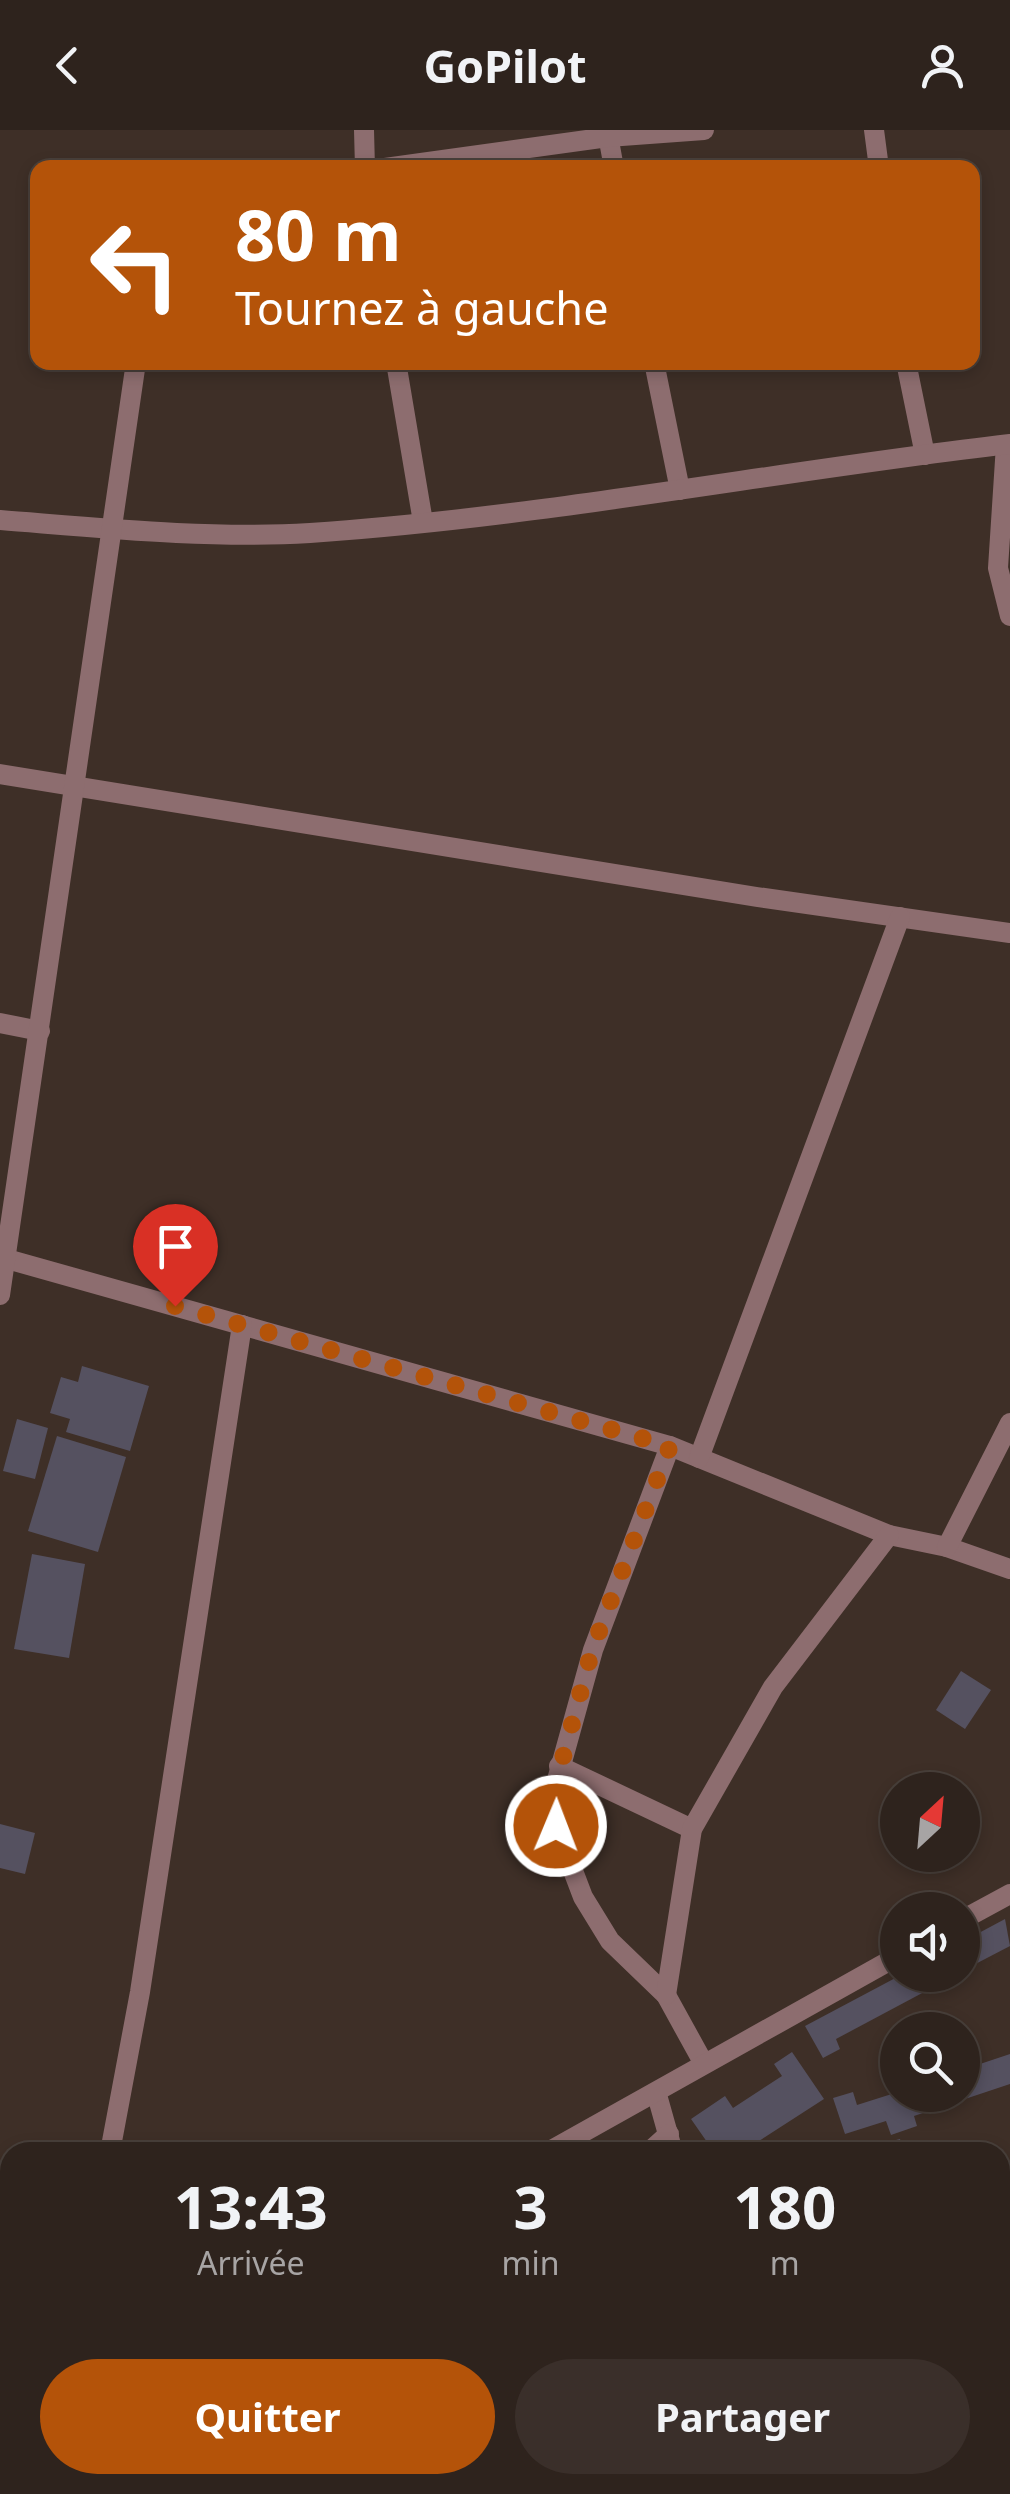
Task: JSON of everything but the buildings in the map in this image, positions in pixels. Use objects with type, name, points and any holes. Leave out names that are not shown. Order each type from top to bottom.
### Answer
[{"type":"street","points":[[364,130],[365,160]]},
{"type":"street","points":[[435,160],[607,133],[704,130]]},
{"type":"street","points":[[874,130],[878,160]]},
{"type":"street","points":[[607,133],[612,160]]},
{"type":"street","points":[[0,1295],[135,370]]},
{"type":"street","points":[[397,370],[423,522]]},
{"type":"street","points":[[656,370],[680,490]]},
{"type":"street","points":[[908,370],[925,455]]},
{"type":"street","points":[[0,520],[113,529],[306,533],[680,490],[1008,444],[998,568],[1001,596],[1010,616]]},
{"type":"street","points":[[0,774],[1010,933]]},
{"type":"street","points":[[699,1458],[900,917]]},
{"type":"street","points":[[0,1024],[40,1030]]},
{"type":"street","points":[[3,1257],[670,1446],[889,1535],[947,1547],[1010,1570]]},
{"type":"street","points":[[112,2142],[140,1992],[242,1325]]},
{"type":"street","points":[[947,1547],[1010,1423]]},
{"type":"street","points":[[670,1446],[592,1650],[552,1798],[556,1826],[583,1898],[610,1942],[666,1995],[704,2064]]},
{"type":"street","points":[[666,1995],[692,1829],[773,1688],[889,1535]]},
{"type":"street","points":[[559,1766],[692,1829]]},
{"type":"street","points":[[980,1910],[1010,1894]]},
{"type":"street","points":[[567,2142],[657,2095],[704,2064],[880,1966]]},
{"type":"street","points":[[657,2095],[671,2142]]},
{"type":"route","points":[[175,1306],[670,1446],[592,1650],[552,1798],[556,1826]]}]
